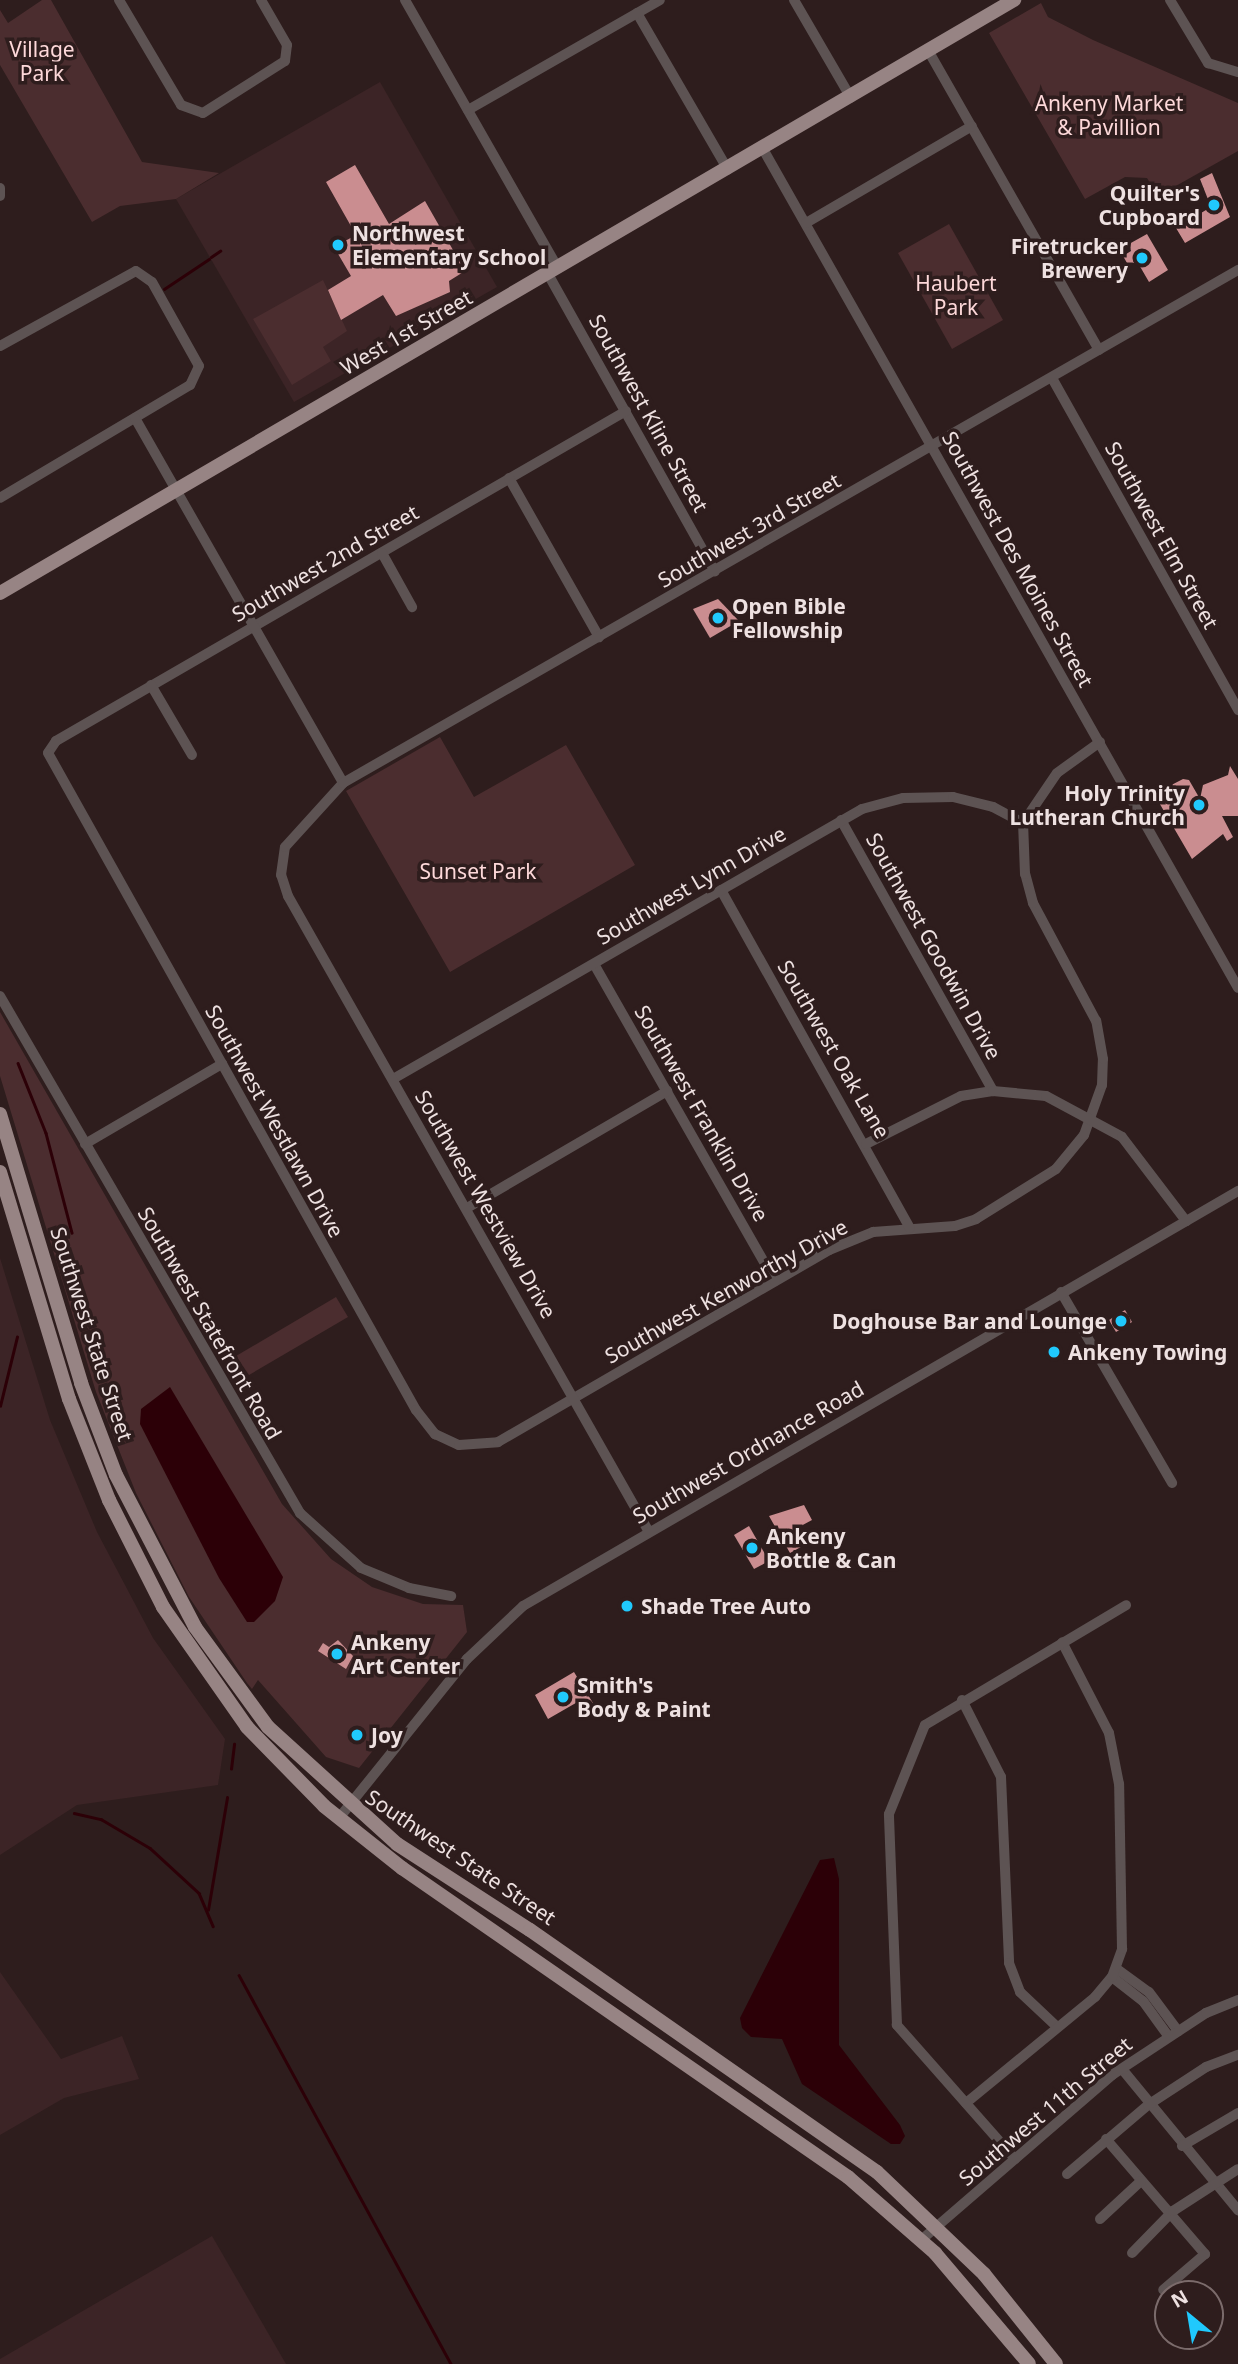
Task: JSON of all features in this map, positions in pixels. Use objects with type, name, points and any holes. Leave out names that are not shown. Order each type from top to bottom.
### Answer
[{"type":"main road","name":"West 1st Street","points":[[0,593],[728,170],[1014,0]]},
{"type":"main road","name":"Southwest State Street","points":[[0,1114],[89,1404],[167,1580],[247,1703],[349,1806],[842,2145],[938,2227],[1056,2364]]},
{"type":"main road","name":"Southwest State Street","points":[[0,1172],[69,1399],[125,1538],[163,1608],[221,1695],[269,1751],[338,1818],[537,1965],[848,2177],[966,2286],[1029,2364]]},
{"type":"street","points":[[119,0],[175,97],[188,110],[203,113],[274,72],[286,56],[284,39],[261,0]]},
{"type":"street","name":"Southwest Kline Street","points":[[405,0],[468,110],[626,411],[715,571]]},
{"type":"street","points":[[468,110],[660,0]]},
{"type":"street","points":[[794,0],[851,98]]},
{"type":"street","points":[[1170,0],[1208,63],[1225,72],[1238,72]]},
{"type":"street","points":[[637,13],[728,170]]},
{"type":"street","points":[[929,52],[1099,350]]},
{"type":"street","points":[[806,223],[972,126]]},
{"type":"street","name":"Southwest Des Moines Street","points":[[763,149],[1238,988]]},
{"type":"street","points":[[0,188],[0,196]]},
{"type":"street","name":"Southwest 3rd Street","points":[[288,896],[281,866],[290,838],[343,783],[1238,270]]},
{"type":"street","points":[[0,346],[118,277],[136,271],[152,282],[199,366],[190,385],[0,498]]},
{"type":"street","name":"Southwest Elm Street","points":[[1052,378],[1238,710]]},
{"type":"street","name":"Southwest 2nd Street","points":[[48,753],[56,741],[626,411]]},
{"type":"street","points":[[135,418],[343,783]]},
{"type":"street","points":[[509,478],[599,637]]},
{"type":"street","points":[[382,553],[412,607]]},
{"type":"street","points":[[151,685],[192,755]]},
{"type":"street","points":[[1023,823],[1057,773],[1100,742]]},
{"type":"street","name":"Southwest Westlawn Drive","points":[[48,753],[425,1425],[446,1441],[472,1447],[510,1436]]},
{"type":"street","name":"Southwest Lynn Drive","points":[[393,1079],[841,820],[882,803],[924,795],[973,801],[1023,823]]},
{"type":"street","name":"Southwest Goodwin Drive","points":[[841,820],[993,1091]]},
{"type":"street","name":"Southwest Kenworthy Drive","points":[[510,1436],[775,1281],[853,1239],[910,1228],[956,1226],[976,1219],[1040,1180],[1070,1154],[1091,1117],[1102,1085],[1100,1033],[1033,903],[1024,874],[1023,823]]},
{"type":"street","name":"Southwest Oak Lane","points":[[721,890],[866,1144],[910,1228]]},
{"type":"street","name":"Southwest Westview Drive","points":[[288,896],[649,1532]]},
{"type":"street","name":"Southwest Franklin Drive","points":[[594,964],[775,1281]]},
{"type":"street","name":"Southwest Statefront Road","points":[[1,999],[300,1513],[361,1568],[409,1588],[451,1596]]},
{"type":"street","points":[[85,1144],[222,1064]]},
{"type":"street","points":[[467,1208],[667,1091]]},
{"type":"street","points":[[866,1144],[944,1102],[993,1091],[1046,1096],[1091,1117],[1138,1152],[1186,1220]]},
{"type":"street","name":"Southwest Ordnance Road","points":[[338,1818],[503,1622],[649,1532],[1238,1191]]},
{"type":"street","points":[[1061,1292],[1172,1483]]},
{"type":"street","points":[[1015,2159],[897,2025],[889,1814],[925,1725],[962,1700],[1126,1605]]},
{"type":"street","points":[[966,2103],[1114,1973],[1122,1950],[1119,1784],[1109,1733],[1062,1642]]},
{"type":"street","points":[[962,1700],[1001,1777],[1009,1963],[1020,1992],[1055,2025]]},
{"type":"street","points":[[1114,1973],[1173,2034]]},
{"type":"street","name":"Southwest 11th Street","points":[[920,2241],[1122,2069],[1173,2034],[1238,2000]]},
{"type":"street","points":[[1067,2174],[1148,2105],[1238,2054]]},
{"type":"street","points":[[1122,2069],[1148,2105],[1238,2210]]},
{"type":"street","points":[[1182,2146],[1238,2113]]},
{"type":"street","points":[[1107,2139],[1141,2181],[1173,2211],[1205,2254],[1175,2280]]},
{"type":"street","points":[[1132,2253],[1173,2211],[1238,2169]]},
{"type":"street","points":[[1100,2219],[1141,2181]]},
{"type":"shaded area","name":"Northwest Elementary School","points":[[380,82],[497,287],[294,402],[176,199]]},
{"type":"shaded area","points":[[0,1258],[50,1420],[97,1532],[153,1638],[225,1739],[218,1785],[77,1805],[0,1855]]},
{"type":"shaded area","points":[[170,1387],[283,1577],[275,1601],[254,1622],[247,1622],[219,1578],[140,1424],[141,1409]]},
{"type":"shaded area","points":[[834,1858],[839,1879],[839,2045],[900,2125],[905,2136],[900,2144],[891,2144],[802,2084],[782,2039],[751,2037],[742,2028],[740,2018],[820,1860]]},
{"type":"shaded area","points":[[0,1972],[61,2059],[122,2036],[139,2079],[64,2098],[0,2135]]},
{"type":"shaded area","points":[[212,2236],[286,2364],[0,2364],[0,2359]]},
{"type":"green space","name":"Village Park","points":[[42,0],[51,0],[142,162],[219,173],[176,199],[120,206],[92,222],[0,65],[0,10],[8,23]]},
{"type":"green space","name":"Ankeny Market & Pavillion","points":[[1041,3],[1048,17],[1093,40],[1238,103],[1238,151],[1158,196],[1147,178],[1125,177],[1085,199],[989,33]]},
{"type":"green space","name":"Haubert Park","points":[[949,224],[1003,320],[952,349],[898,253]]},
{"type":"green space","points":[[323,280],[347,331],[323,347],[331,361],[292,385],[253,319]]},
{"type":"green space","name":"Sunset Park","points":[[440,737],[474,797],[566,745],[635,865],[450,972],[346,791]]},
{"type":"green space","points":[[0,1012],[282,1504],[331,1559],[372,1587],[423,1604],[463,1605],[467,1632],[359,1768],[326,1757],[258,1680],[252,1689],[247,1683],[189,1597],[136,1493],[96,1392],[0,1076]]},
{"type":"green space","points":[[336,1297],[348,1317],[249,1375],[236,1356]]},
{"type":"building","name":"Northwest Elementary School","points":[[355,165],[389,224],[425,201],[465,271],[449,281],[450,292],[396,316],[383,295],[341,320],[328,290],[351,276],[334,247],[356,235],[326,182]]},
{"type":"building","points":[[1212,173],[1230,217],[1185,243],[1176,228],[1211,207],[1200,179]]},
{"type":"building","name":"Firetrucker Brewery","points":[[1147,234],[1168,270],[1149,282],[1138,263],[1127,263],[1123,256],[1131,251],[1129,244]]},
{"type":"building","name":"Open Bible Fellowship","points":[[718,599],[739,621],[710,638],[693,609]]},
{"type":"building","name":"Holy Trinity Lutheran Church","points":[[1230,766],[1238,779],[1238,816],[1222,816],[1233,837],[1227,841],[1223,834],[1192,859],[1154,794],[1183,779],[1189,780],[1200,799],[1203,785],[1228,775]]},
{"type":"building","name":"Doghouse Bar and Lounge","points":[[1125,1310],[1132,1322],[1116,1332],[1109,1320]]},
{"type":"building","points":[[804,1505],[812,1520],[799,1527],[808,1543],[790,1553],[769,1516]]},
{"type":"building","name":"Ankeny Bottle & Can","points":[[749,1526],[769,1561],[754,1569],[734,1535]]},
{"type":"building","name":"Ankeny Art Center","points":[[338,1640],[353,1656],[346,1669],[318,1651],[323,1643],[329,1647]]},
{"type":"building","name":"Smith's Body & Paint","points":[[574,1672],[596,1708],[588,1713],[581,1700],[548,1719],[535,1695]]},
{"type":"waterway","points":[[211,257],[220,251]]},
{"type":"waterway","points":[[164,289],[209,259]]},
{"type":"waterway","points":[[18,1063],[46,1133],[72,1233]]},
{"type":"waterway","points":[[0,1406],[17,1337]]},
{"type":"waterway","points":[[231,1769],[234,1744]]},
{"type":"waterway","points":[[208,1910],[227,1798]]},
{"type":"waterway","points":[[74,1813],[101,1819],[150,1848],[199,1893],[213,1926]]},
{"type":"waterway","points":[[239,1975],[451,2364]]},
{"type":"place","name":"Quilter's Cupboard","points":[[1214,205]]},
{"type":"place","name":"Northwest Elementary School","points":[[338,245]]},
{"type":"place","name":"Firetrucker Brewery","points":[[1142,258]]},
{"type":"place","name":"Open Bible Fellowship","points":[[718,618]]},
{"type":"place","name":"Holy Trinity Lutheran Church","points":[[1199,805]]},
{"type":"place","name":"Doghouse Bar and Lounge","points":[[1121,1321]]},
{"type":"place","name":"Ankeny Towing","points":[[1054,1352]]},
{"type":"place","name":"Ankeny Bottle & Can","points":[[752,1548]]},
{"type":"place","name":"Shade Tree Auto","points":[[627,1606]]},
{"type":"place","name":"Ankeny Art Center","points":[[337,1654]]},
{"type":"place","name":"Smith's Body & Paint","points":[[563,1697]]},
{"type":"place","name":"Joy","points":[[357,1735]]}]
